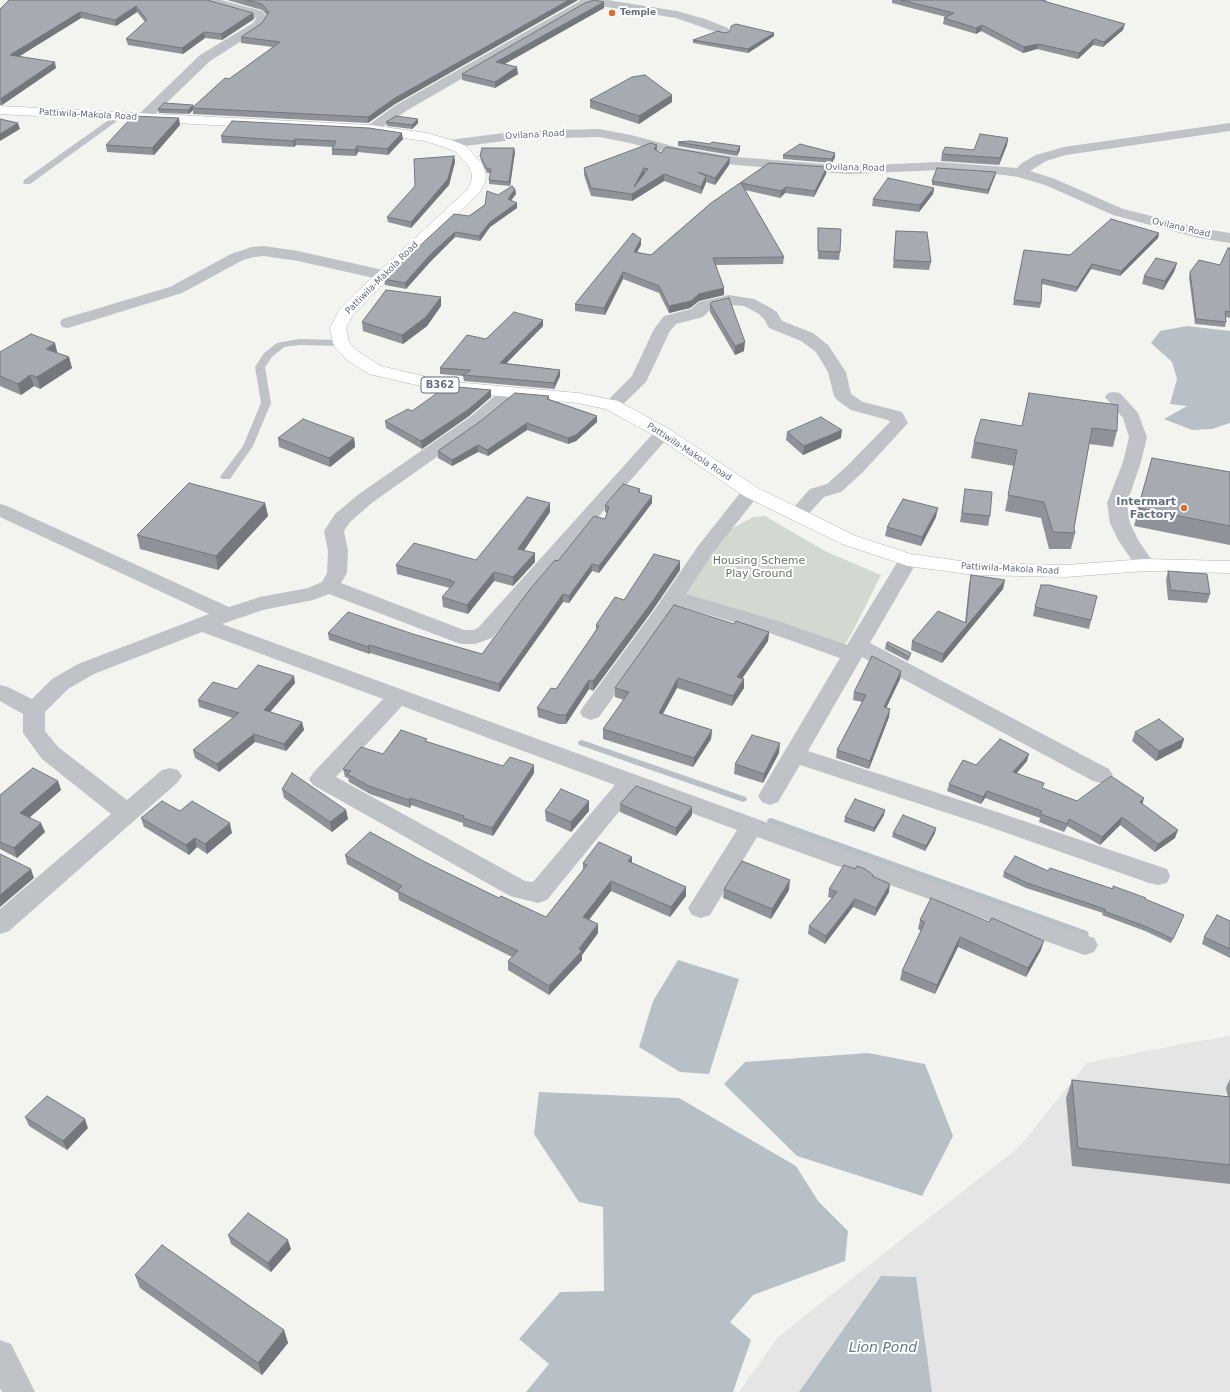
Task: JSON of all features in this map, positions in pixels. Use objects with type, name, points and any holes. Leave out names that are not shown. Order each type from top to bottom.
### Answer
[{"type":"main road","name":"Pattiwila-Makola Road","points":[[0,110],[370,129],[427,138],[450,144],[461,149],[476,164],[479,175],[478,183],[473,192],[383,275],[345,314],[338,328],[341,343],[353,356],[375,370],[443,386],[578,398],[612,405],[663,433],[751,492],[849,540],[908,560],[975,569],[1066,571],[1145,565],[1230,567]]},
{"type":"street","points":[[144,117],[205,58],[258,25],[262,18],[258,14],[208,0]]},
{"type":"street","points":[[370,129],[401,108],[588,1],[676,15],[701,22],[724,31]]},
{"type":"street","points":[[1020,173],[1027,166],[1041,158],[1064,151],[1230,127]]},
{"type":"street","name":"Ovilana Road","points":[[450,144],[520,135],[599,133],[631,139],[679,152],[736,161],[849,170],[939,166],[1020,173],[1050,182],[1118,212],[1192,232],[1230,238]]},
{"type":"street","points":[[68,323],[176,290],[236,257],[252,252],[264,251],[298,256],[383,275]]},
{"type":"street","points":[[612,405],[640,378],[662,329],[670,320],[697,313],[705,305],[729,300],[748,302],[765,311],[771,316],[775,324],[807,337],[822,349],[837,372],[843,396],[857,406],[896,416],[899,423],[855,469],[834,488],[817,493],[797,515]]},
{"type":"street","points":[[126,813],[50,753],[34,733],[34,710],[60,684],[86,669],[228,614],[260,604],[313,593],[329,586],[337,574],[338,551],[334,531],[342,518],[366,498],[476,421],[510,392]]},
{"type":"street","points":[[1114,397],[1132,417],[1138,437],[1132,462],[1117,503],[1120,522],[1128,540],[1145,565]]},
{"type":"street","points":[[329,586],[462,637],[475,637],[485,633],[663,433]]},
{"type":"street","points":[[591,712],[660,617],[705,550],[751,492]]},
{"type":"street","points":[[0,510],[228,614]]},
{"type":"street","points":[[770,796],[908,560]]},
{"type":"street","points":[[672,597],[854,650],[1102,775]]},
{"type":"street","points":[[201,624],[631,782],[1085,946]]},
{"type":"street","points":[[0,692],[34,710]]},
{"type":"street","points":[[398,696],[321,779],[518,889],[538,893],[631,782]]},
{"type":"street","points":[[795,755],[992,819],[1158,876]]},
{"type":"street","points":[[0,924],[170,776]]},
{"type":"street","points":[[701,908],[752,826]]},
{"type":"street","points":[[0,1355],[19,1392]]},
{"type":"lane","points":[[27,182],[120,116]]},
{"type":"lane","points":[[226,477],[248,446],[266,403],[260,367],[268,355],[281,345],[300,342],[341,343]]},
{"type":"shaded area","points":[[1230,1036],[1230,1392],[739,1392],[778,1337],[1019,1147],[1087,1063]]},
{"type":"green space","name":"Housing Scheme Play Ground","points":[[765,516],[825,551],[881,575],[844,646],[696,599],[686,593],[690,580],[731,529],[753,517]]},
{"type":"water","points":[[1187,326],[1230,331],[1230,423],[1212,429],[1192,430],[1164,419],[1187,406],[1170,404],[1177,379],[1172,362],[1151,343],[1160,331]]},
{"type":"water","points":[[678,960],[739,979],[709,1074],[680,1072],[639,1047],[653,1001]]},
{"type":"water","points":[[868,1053],[925,1064],[953,1136],[922,1196],[797,1156],[724,1084],[745,1062]]},
{"type":"water","points":[[539,1092],[679,1098],[796,1166],[818,1201],[848,1231],[845,1261],[753,1295],[730,1322],[751,1340],[733,1392],[526,1392],[549,1364],[519,1339],[560,1292],[604,1291],[603,1207],[579,1202],[534,1134]]},
{"type":"water","name":"Lion Pond","points":[[881,1276],[916,1277],[932,1392],[799,1392]]},
{"type":"building","points":[[9,0],[207,0],[253,13],[221,34],[204,32],[182,48],[126,39],[147,20],[136,6],[115,20],[80,12],[10,55],[55,62],[0,99],[0,9]]},
{"type":"building","points":[[247,0],[569,0],[395,98],[368,117],[192,108],[225,78],[229,79],[280,42],[241,37],[262,23],[269,12],[262,4]]},
{"type":"building","points":[[594,0],[604,2],[496,62],[517,67],[495,82],[462,74],[585,3]]},
{"type":"building","points":[[901,0],[1040,0],[1125,24],[1104,42],[1094,39],[1079,53],[1038,44],[1024,47],[982,25],[976,28],[944,18],[954,13]]},
{"type":"building","points":[[736,24],[774,33],[748,49],[693,40],[718,31],[724,33],[729,32],[731,26]]},
{"type":"building","points":[[645,75],[672,95],[639,116],[590,100],[632,77]]},
{"type":"building","points":[[164,103],[193,105],[188,110],[158,109]]},
{"type":"building","points":[[133,116],[179,118],[152,148],[106,145]]},
{"type":"building","points":[[396,116],[418,119],[412,125],[386,122]]},
{"type":"building","points":[[0,119],[18,123],[0,134]]},
{"type":"building","points":[[232,121],[369,128],[402,133],[387,149],[357,146],[355,150],[332,149],[336,141],[295,139],[293,141],[221,136]]},
{"type":"building","points":[[980,134],[1008,138],[1000,158],[942,154],[945,147],[974,150]]},
{"type":"building","points":[[690,141],[740,146],[737,152],[678,142]]},
{"type":"building","points":[[651,143],[657,145],[654,149],[661,153],[666,147],[730,158],[715,178],[698,172],[706,176],[701,187],[664,174],[632,194],[591,188],[584,168]],"holes":[[[644,168],[648,169],[634,187]]]},
{"type":"building","points":[[800,144],[835,153],[832,159],[783,155]]},
{"type":"building","points":[[482,148],[514,148],[509,182],[489,180],[491,169],[487,169],[480,156]]},
{"type":"building","points":[[454,156],[448,179],[411,222],[387,217],[415,186],[414,159]]},
{"type":"building","points":[[769,163],[827,167],[815,191],[786,187],[781,191],[741,183],[784,257],[713,258],[724,288],[699,294],[691,301],[669,306],[659,286],[623,272],[604,308],[575,304],[633,233],[641,239],[634,252],[651,255],[711,203]]},
{"type":"building","points":[[937,168],[996,172],[988,190],[932,181]]},
{"type":"building","points":[[888,178],[934,188],[920,205],[873,199]]},
{"type":"building","points":[[512,186],[515,189],[508,199],[517,203],[490,222],[479,236],[455,232],[430,255],[405,283],[384,279],[454,214],[469,216],[485,205],[487,191],[498,195]]},
{"type":"building","points":[[1111,219],[1159,233],[1121,271],[1092,264],[1077,287],[1042,279],[1041,303],[1014,300],[1024,250],[1070,255]]},
{"type":"building","points":[[818,228],[841,229],[840,252],[818,251]]},
{"type":"building","points":[[896,231],[927,232],[931,262],[894,260]]},
{"type":"building","points":[[1228,248],[1230,248],[1230,312],[1225,311],[1226,322],[1196,319],[1190,272],[1199,260],[1220,265]]},
{"type":"building","points":[[1156,258],[1177,263],[1165,281],[1144,276]]},
{"type":"building","points":[[386,290],[441,297],[426,317],[402,335],[362,322]]},
{"type":"building","points":[[729,298],[745,342],[735,346],[710,304],[712,302]]},
{"type":"building","points":[[514,312],[543,320],[500,363],[560,370],[554,383],[463,375],[471,370],[440,368],[467,335],[486,339]]},
{"type":"building","points":[[31,334],[55,343],[46,349],[69,357],[37,377],[30,375],[18,384],[0,376],[0,352]]},
{"type":"building","points":[[447,386],[491,390],[469,409],[421,441],[385,421],[408,409],[412,411]]},
{"type":"building","points":[[515,393],[549,396],[547,399],[597,416],[576,435],[568,438],[527,423],[487,450],[478,445],[452,460],[438,451],[482,420]]},
{"type":"building","points":[[1029,393],[1118,405],[1117,431],[1092,428],[1074,528],[1075,533],[1053,532],[1044,502],[1008,495],[1017,450],[974,442],[981,419],[1022,426]]},
{"type":"building","points":[[821,417],[842,430],[804,446],[787,432]]},
{"type":"building","points":[[303,419],[354,438],[329,458],[278,438]]},
{"type":"building","name":"Intermart Factory","points":[[1152,458],[1230,472],[1230,526],[1138,508]]},
{"type":"building","points":[[189,483],[265,503],[216,556],[137,535]]},
{"type":"building","points":[[623,484],[640,489],[638,492],[652,496],[599,566],[592,564],[569,596],[563,594],[499,684],[369,645],[368,647],[328,633],[348,612],[416,635],[482,654],[531,588],[555,560],[558,561],[594,516],[605,519],[609,507],[605,505]]},
{"type":"building","points":[[965,489],[992,492],[990,516],[962,513]]},
{"type":"building","points":[[527,497],[550,503],[518,549],[535,553],[513,577],[494,572],[467,605],[442,597],[455,582],[396,565],[414,543],[476,560]]},
{"type":"building","points":[[903,499],[938,508],[922,537],[887,527]]},
{"type":"building","points":[[654,554],[680,561],[652,602],[593,681],[589,680],[566,715],[559,715],[537,708],[551,688],[556,689],[599,626],[596,625],[615,597],[624,600]]},
{"type":"building","points":[[1168,571],[1207,574],[1210,594],[1171,590]]},
{"type":"building","points":[[971,575],[1005,580],[943,654],[912,641],[938,611],[966,623]]},
{"type":"building","points":[[1041,585],[1049,585],[1097,596],[1091,620],[1035,607]]},
{"type":"building","points":[[674,605],[734,624],[736,621],[769,632],[737,677],[744,679],[733,696],[678,678],[659,713],[712,730],[694,758],[603,729],[629,692],[615,688]]},
{"type":"building","points":[[888,642],[911,653],[909,657],[886,644]]},
{"type":"building","points":[[872,656],[901,671],[884,707],[890,709],[870,761],[837,750],[866,695],[854,692]]},
{"type":"building","points":[[258,665],[294,676],[264,710],[302,722],[284,744],[254,734],[217,764],[193,750],[239,713],[198,700],[213,682],[237,689]]},
{"type":"building","points":[[1159,719],[1184,739],[1159,751],[1135,732]]},
{"type":"building","points":[[401,730],[427,739],[425,741],[503,766],[510,757],[534,765],[492,828],[463,818],[464,816],[410,798],[409,800],[369,786],[347,774],[351,771],[343,769],[361,747],[383,754]]},
{"type":"building","points":[[752,735],[780,743],[764,774],[735,764]]},
{"type":"building","points":[[1000,739],[1029,754],[1013,772],[1044,783],[1042,788],[1077,801],[1111,776],[1144,798],[1140,802],[1178,830],[1158,844],[1122,817],[1102,837],[1069,819],[1067,824],[1040,814],[1042,811],[987,791],[983,797],[949,784],[963,760],[976,765]]},
{"type":"building","points":[[33,768],[58,781],[20,813],[41,823],[14,848],[0,842],[0,795]]},
{"type":"building","points":[[292,773],[346,810],[330,822],[282,789]]},
{"type":"building","points":[[636,786],[692,807],[676,828],[620,804]]},
{"type":"building","points":[[561,789],[589,801],[571,822],[545,811]]},
{"type":"building","points":[[855,799],[885,810],[874,828],[845,817]]},
{"type":"building","points":[[162,801],[180,811],[192,801],[230,823],[205,844],[195,838],[186,845],[141,818]]},
{"type":"building","points":[[903,815],[936,828],[926,846],[893,833]]},
{"type":"building","points":[[370,832],[425,862],[499,898],[501,896],[546,917],[587,865],[583,863],[599,842],[632,857],[628,861],[686,887],[671,907],[611,881],[583,917],[598,924],[579,949],[582,951],[549,986],[508,961],[518,951],[397,891],[402,886],[345,855]]},
{"type":"building","points":[[0,854],[31,869],[0,895]]},
{"type":"building","points":[[1015,856],[1048,871],[1050,868],[1113,889],[1113,886],[1146,898],[1145,899],[1184,915],[1173,939],[1147,927],[1104,911],[1105,909],[1027,883],[1004,872]]},
{"type":"building","points":[[742,861],[790,880],[772,909],[724,889]]},
{"type":"building","points":[[844,865],[855,869],[857,866],[865,869],[873,875],[872,876],[890,884],[876,908],[855,899],[826,936],[809,926],[837,892],[829,889]]},
{"type":"building","points":[[931,898],[989,922],[992,918],[1044,941],[1028,968],[960,937],[937,985],[902,971],[925,922],[920,920]]},
{"type":"building","points":[[1217,915],[1230,921],[1230,949],[1204,937]]},
{"type":"building","points":[[1072,1080],[1230,1097],[1230,1165],[1078,1148]]},
{"type":"building","points":[[47,1096],[85,1119],[63,1141],[25,1117]]},
{"type":"building","points":[[248,1213],[288,1240],[268,1263],[228,1235]]},
{"type":"building","points":[[162,1245],[284,1330],[258,1363],[135,1275]]},
{"type":"waterway","points":[[582,743],[743,799]]},
{"type":"waterway","points":[[771,821],[1084,934]]},
{"type":"place","name":"Temple","points":[[612,13]]},
{"type":"place","name":"Intermart Factory","points":[[1184,508]]}]
